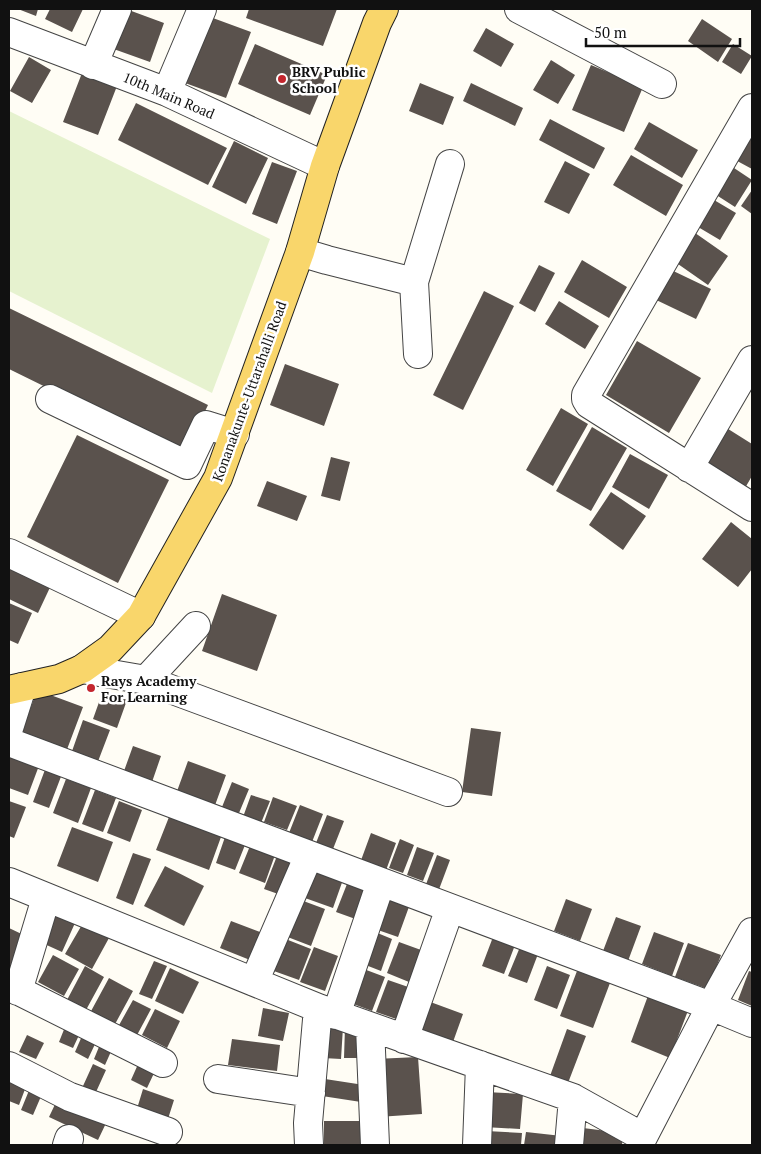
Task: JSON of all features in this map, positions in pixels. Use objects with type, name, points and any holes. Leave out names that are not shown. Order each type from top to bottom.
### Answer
[{"type":"main road","name":"Konanakunte-Uttarahalli Road","points":[[15,688],[59,679],[82,670],[106,653],[141,616],[218,478],[300,252],[325,166],[377,23],[384,9]]},
{"type":"street","points":[[93,64],[117,9]]},
{"type":"street","points":[[167,92],[202,9]]},
{"type":"street","points":[[520,9],[662,84]]},
{"type":"street","name":"10th Main Road","points":[[9,32],[167,92],[325,166]]},
{"type":"street","points":[[752,108],[586,395],[589,404],[752,507]]},
{"type":"street","points":[[418,354],[414,282],[450,164]]},
{"type":"street","points":[[300,252],[414,282]]},
{"type":"street","points":[[690,468],[752,360]]},
{"type":"street","points":[[50,399],[187,465],[206,425],[235,434]]},
{"type":"street","points":[[9,554],[141,616]]},
{"type":"street","points":[[146,680],[196,626]]},
{"type":"street","points":[[82,670],[146,680],[448,792]]},
{"type":"street","points":[[9,728],[15,688]]},
{"type":"street","points":[[9,742],[752,1022]]},
{"type":"street","points":[[254,982],[308,855]]},
{"type":"street","points":[[9,882],[327,1011],[573,1098],[650,1141],[711,1006],[752,932]]},
{"type":"street","points":[[309,1145],[308,1123],[311,1093],[327,1011],[381,882]]},
{"type":"street","points":[[46,898],[14,988],[163,1063]]},
{"type":"street","points":[[404,1039],[450,908]]},
{"type":"street","points":[[370,1026],[375,1145]]},
{"type":"street","points":[[477,1145],[480,1065]]},
{"type":"street","points":[[9,1066],[70,1097],[168,1132]]},
{"type":"street","points":[[218,1079],[311,1093]]},
{"type":"street","points":[[569,1145],[573,1098]]},
{"type":"green space","points":[[9,111],[270,239],[212,393],[9,291]]},
{"type":"building","points":[[18,9],[38,9],[36,16]]},
{"type":"building","points":[[50,9],[83,9],[72,32],[45,19]]},
{"type":"building","points":[[126,9],[164,23],[150,62],[108,47]]},
{"type":"building","points":[[249,9],[337,9],[323,46],[246,18]]},
{"type":"building","points":[[202,14],[251,32],[226,98],[177,80]]},
{"type":"building","points":[[702,19],[732,39],[718,62],[688,41]]},
{"type":"building","points":[[486,28],[514,44],[501,67],[473,51]]},
{"type":"building","name":"BRV Public School","points":[[255,44],[327,75],[310,115],[238,84]]},
{"type":"building","points":[[733,44],[752,56],[741,74],[722,62]]},
{"type":"building","points":[[29,57],[51,70],[32,103],[10,91]]},
{"type":"building","points":[[551,60],[575,75],[558,104],[533,90]]},
{"type":"building","points":[[591,65],[643,87],[624,132],[572,110]]},
{"type":"building","points":[[82,73],[117,86],[98,135],[63,122]]},
{"type":"building","points":[[420,83],[454,97],[443,125],[409,111]]},
{"type":"building","points":[[471,83],[523,108],[515,126],[463,101]]},
{"type":"building","points":[[136,103],[227,148],[208,185],[118,140]]},
{"type":"building","points":[[752,116],[752,169],[728,156]]},
{"type":"building","points":[[550,119],[605,148],[594,169],[539,140]]},
{"type":"building","points":[[649,122],[698,150],[682,178],[634,149]]},
{"type":"building","points":[[234,141],[268,158],[246,204],[212,187]]},
{"type":"building","points":[[631,155],[683,185],[666,216],[613,185]]},
{"type":"building","points":[[565,161],[590,174],[569,214],[544,202]]},
{"type":"building","points":[[272,162],[297,171],[277,224],[252,214]]},
{"type":"building","points":[[725,162],[752,180],[735,207],[707,189]]},
{"type":"building","points":[[752,190],[752,214],[741,206]]},
{"type":"building","points":[[709,197],[736,213],[720,240],[693,224]]},
{"type":"building","points":[[688,228],[728,256],[708,285],[668,257]]},
{"type":"building","points":[[582,260],[627,287],[609,318],[564,292]]},
{"type":"building","points":[[539,265],[555,273],[535,312],[519,303]]},
{"type":"building","points":[[665,267],[711,289],[696,319],[650,297]]},
{"type":"building","points":[[484,291],[514,306],[463,410],[433,395]]},
{"type":"building","points":[[559,301],[599,326],[585,349],[545,324]]},
{"type":"building","points":[[9,308],[208,405],[184,455],[9,369]]},
{"type":"building","points":[[637,341],[701,378],[669,433],[606,395]]},
{"type":"building","points":[[285,364],[339,384],[324,426],[270,405]]},
{"type":"building","points":[[561,408],[588,424],[553,486],[526,470]]},
{"type":"building","points":[[592,427],[627,448],[591,511],[556,491]]},
{"type":"building","points":[[725,427],[752,444],[752,476],[745,488],[703,463]]},
{"type":"building","points":[[77,435],[169,480],[118,583],[27,537]]},
{"type":"building","points":[[630,454],[668,475],[649,509],[612,487]]},
{"type":"building","points":[[331,457],[350,462],[340,501],[321,496]]},
{"type":"building","points":[[267,481],[307,496],[297,521],[257,506]]},
{"type":"building","points":[[611,492],[646,516],[623,550],[589,525]]},
{"type":"building","points":[[731,522],[752,539],[752,569],[738,587],[702,559]]},
{"type":"building","points":[[9,561],[53,581],[38,613],[9,599]]},
{"type":"building","points":[[222,594],[277,615],[257,671],[202,651]]},
{"type":"building","points":[[9,603],[32,613],[18,644],[9,640]]},
{"type":"building","points":[[37,690],[83,707],[66,752],[21,735]]},
{"type":"building","points":[[103,691],[127,700],[117,728],[93,719]]},
{"type":"building","points":[[83,720],[110,730],[97,764],[71,754]]},
{"type":"building","points":[[471,728],[501,732],[492,796],[462,792]]},
{"type":"building","points":[[133,746],[161,756],[152,782],[124,771]]},
{"type":"building","points":[[9,754],[40,763],[28,795],[9,788]]},
{"type":"building","points":[[188,761],[226,775],[214,808],[176,794]]},
{"type":"building","points":[[46,767],[62,774],[49,808],[33,802]]},
{"type":"building","points":[[66,779],[91,788],[78,823],[53,813]]},
{"type":"building","points":[[232,782],[249,789],[239,813],[222,807]]},
{"type":"building","points":[[95,790],[116,798],[103,832],[82,824]]},
{"type":"building","points":[[251,795],[270,801],[261,823],[243,817]]},
{"type":"building","points":[[273,797],[297,806],[287,830],[264,822]]},
{"type":"building","points":[[9,801],[26,807],[14,838],[9,836]]},
{"type":"building","points":[[119,801],[142,810],[130,842],[107,833]]},
{"type":"building","points":[[300,805],[323,814],[312,842],[289,833]]},
{"type":"building","points":[[327,815],[344,821],[333,849],[316,843]]},
{"type":"building","points":[[169,817],[221,837],[209,870],[156,850]]},
{"type":"building","points":[[72,827],[113,842],[98,882],[57,866]]},
{"type":"building","points":[[371,833],[396,843],[385,873],[360,863]]},
{"type":"building","points":[[225,837],[245,845],[235,870],[216,863]]},
{"type":"building","points":[[400,839],[414,845],[403,873],[389,868]]},
{"type":"building","points":[[250,846],[275,855],[265,883],[239,873]]},
{"type":"building","points":[[417,847],[434,853],[423,881],[407,875]]},
{"type":"building","points":[[133,853],[151,859],[133,905],[116,898]]},
{"type":"building","points":[[437,855],[450,860],[438,892],[425,887]]},
{"type":"building","points":[[277,856],[293,862],[281,895],[264,889]]},
{"type":"building","points":[[318,864],[345,874],[333,908],[305,898]]},
{"type":"building","points":[[165,866],[204,886],[184,926],[144,906]]},
{"type":"building","points":[[347,884],[371,893],[361,921],[336,912]]},
{"type":"building","points":[[388,895],[410,904],[398,937],[375,929]]},
{"type":"building","points":[[298,899],[325,909],[311,946],[285,936]]},
{"type":"building","points":[[566,899],[592,909],[580,941],[554,931]]},
{"type":"building","points":[[53,913],[75,923],[62,952],[40,942]]},
{"type":"building","points":[[616,917],[641,926],[628,961],[603,951]]},
{"type":"building","points":[[231,921],[260,932],[250,960],[220,948]]},
{"type":"building","points":[[83,923],[109,938],[92,969],[65,954]]},
{"type":"building","points":[[9,928],[30,938],[15,971],[9,968]]},
{"type":"building","points":[[375,932],[392,939],[381,971],[363,964]]},
{"type":"building","points":[[654,932],[684,943],[672,976],[642,964]]},
{"type":"building","points":[[493,937],[515,945],[504,974],[482,966]]},
{"type":"building","points":[[283,938],[311,949],[299,980],[271,970]]},
{"type":"building","points":[[399,942],[421,950],[409,982],[387,973]]},
{"type":"building","points":[[688,943],[721,955],[708,989],[675,977]]},
{"type":"building","points":[[314,947],[338,956],[325,991],[300,982]]},
{"type":"building","points":[[520,947],[538,954],[527,983],[508,976]]},
{"type":"building","points":[[53,955],[79,969],[64,996],[38,982]]},
{"type":"building","points":[[154,961],[167,966],[152,999],[139,994]]},
{"type":"building","points":[[85,966],[104,977],[86,1010],[67,1000]]},
{"type":"building","points":[[547,966],[570,975],[557,1009],[534,1000]]},
{"type":"building","points":[[170,968],[199,982],[183,1014],[155,1001]]},
{"type":"building","points":[[361,968],[385,977],[372,1011],[348,1002]]},
{"type":"building","points":[[577,971],[610,983],[593,1028],[560,1016]]},
{"type":"building","points":[[749,971],[752,972],[752,1006],[738,1000]]},
{"type":"building","points":[[109,978],[133,991],[114,1026],[90,1013]]},
{"type":"building","points":[[388,980],[414,989],[402,1021],[376,1012]]},
{"type":"building","points":[[649,993],[689,1008],[670,1058],[631,1042]]},
{"type":"building","points":[[133,1000],[151,1009],[136,1037],[118,1027]]},
{"type":"building","points":[[425,1000],[463,1014],[453,1042],[415,1028]]},
{"type":"building","points":[[263,1008],[289,1013],[283,1041],[258,1036]]},
{"type":"building","points":[[155,1009],[180,1021],[167,1048],[142,1035]]},
{"type":"building","points":[[325,1026],[343,1027],[341,1059],[323,1058]]},
{"type":"building","points":[[65,1027],[80,1033],[73,1048],[59,1042]]},
{"type":"building","points":[[345,1027],[363,1027],[362,1058],[344,1058]]},
{"type":"building","points":[[567,1029],[586,1036],[568,1083],[550,1076]]},
{"type":"building","points":[[27,1035],[44,1043],[36,1059],[19,1052]]},
{"type":"building","points":[[82,1036],[96,1042],[88,1059],[75,1052]]},
{"type":"building","points":[[232,1039],[280,1045],[277,1071],[228,1065]]},
{"type":"building","points":[[101,1042],[113,1047],[105,1065],[94,1059]]},
{"type":"building","points":[[418,1057],[422,1114],[378,1117],[375,1059]]},
{"type":"building","points":[[139,1062],[156,1069],[147,1088],[131,1080]]},
{"type":"building","points":[[93,1064],[106,1070],[96,1092],[83,1086]]},
{"type":"building","points":[[9,1077],[27,1084],[19,1105],[9,1101]]},
{"type":"building","points":[[325,1079],[364,1085],[361,1102],[322,1096]]},
{"type":"building","points":[[30,1088],[42,1094],[33,1115],[21,1110]]},
{"type":"building","points":[[143,1089],[174,1100],[167,1122],[136,1112]]},
{"type":"building","points":[[486,1092],[523,1094],[520,1129],[484,1127]]},
{"type":"building","points":[[59,1096],[108,1119],[98,1140],[49,1117]]},
{"type":"building","points":[[324,1121],[364,1121],[364,1145],[324,1145]]},
{"type":"building","points":[[583,1128],[623,1133],[622,1145],[580,1145]]},
{"type":"building","points":[[486,1131],[522,1133],[521,1145],[485,1145]]},
{"type":"building","points":[[526,1132],[562,1136],[561,1145],[524,1145]]},
{"type":"place","name":"BRV Public School","points":[[282,79]]},
{"type":"place","name":"Rays Academy For Learning","points":[[91,688]]}]
